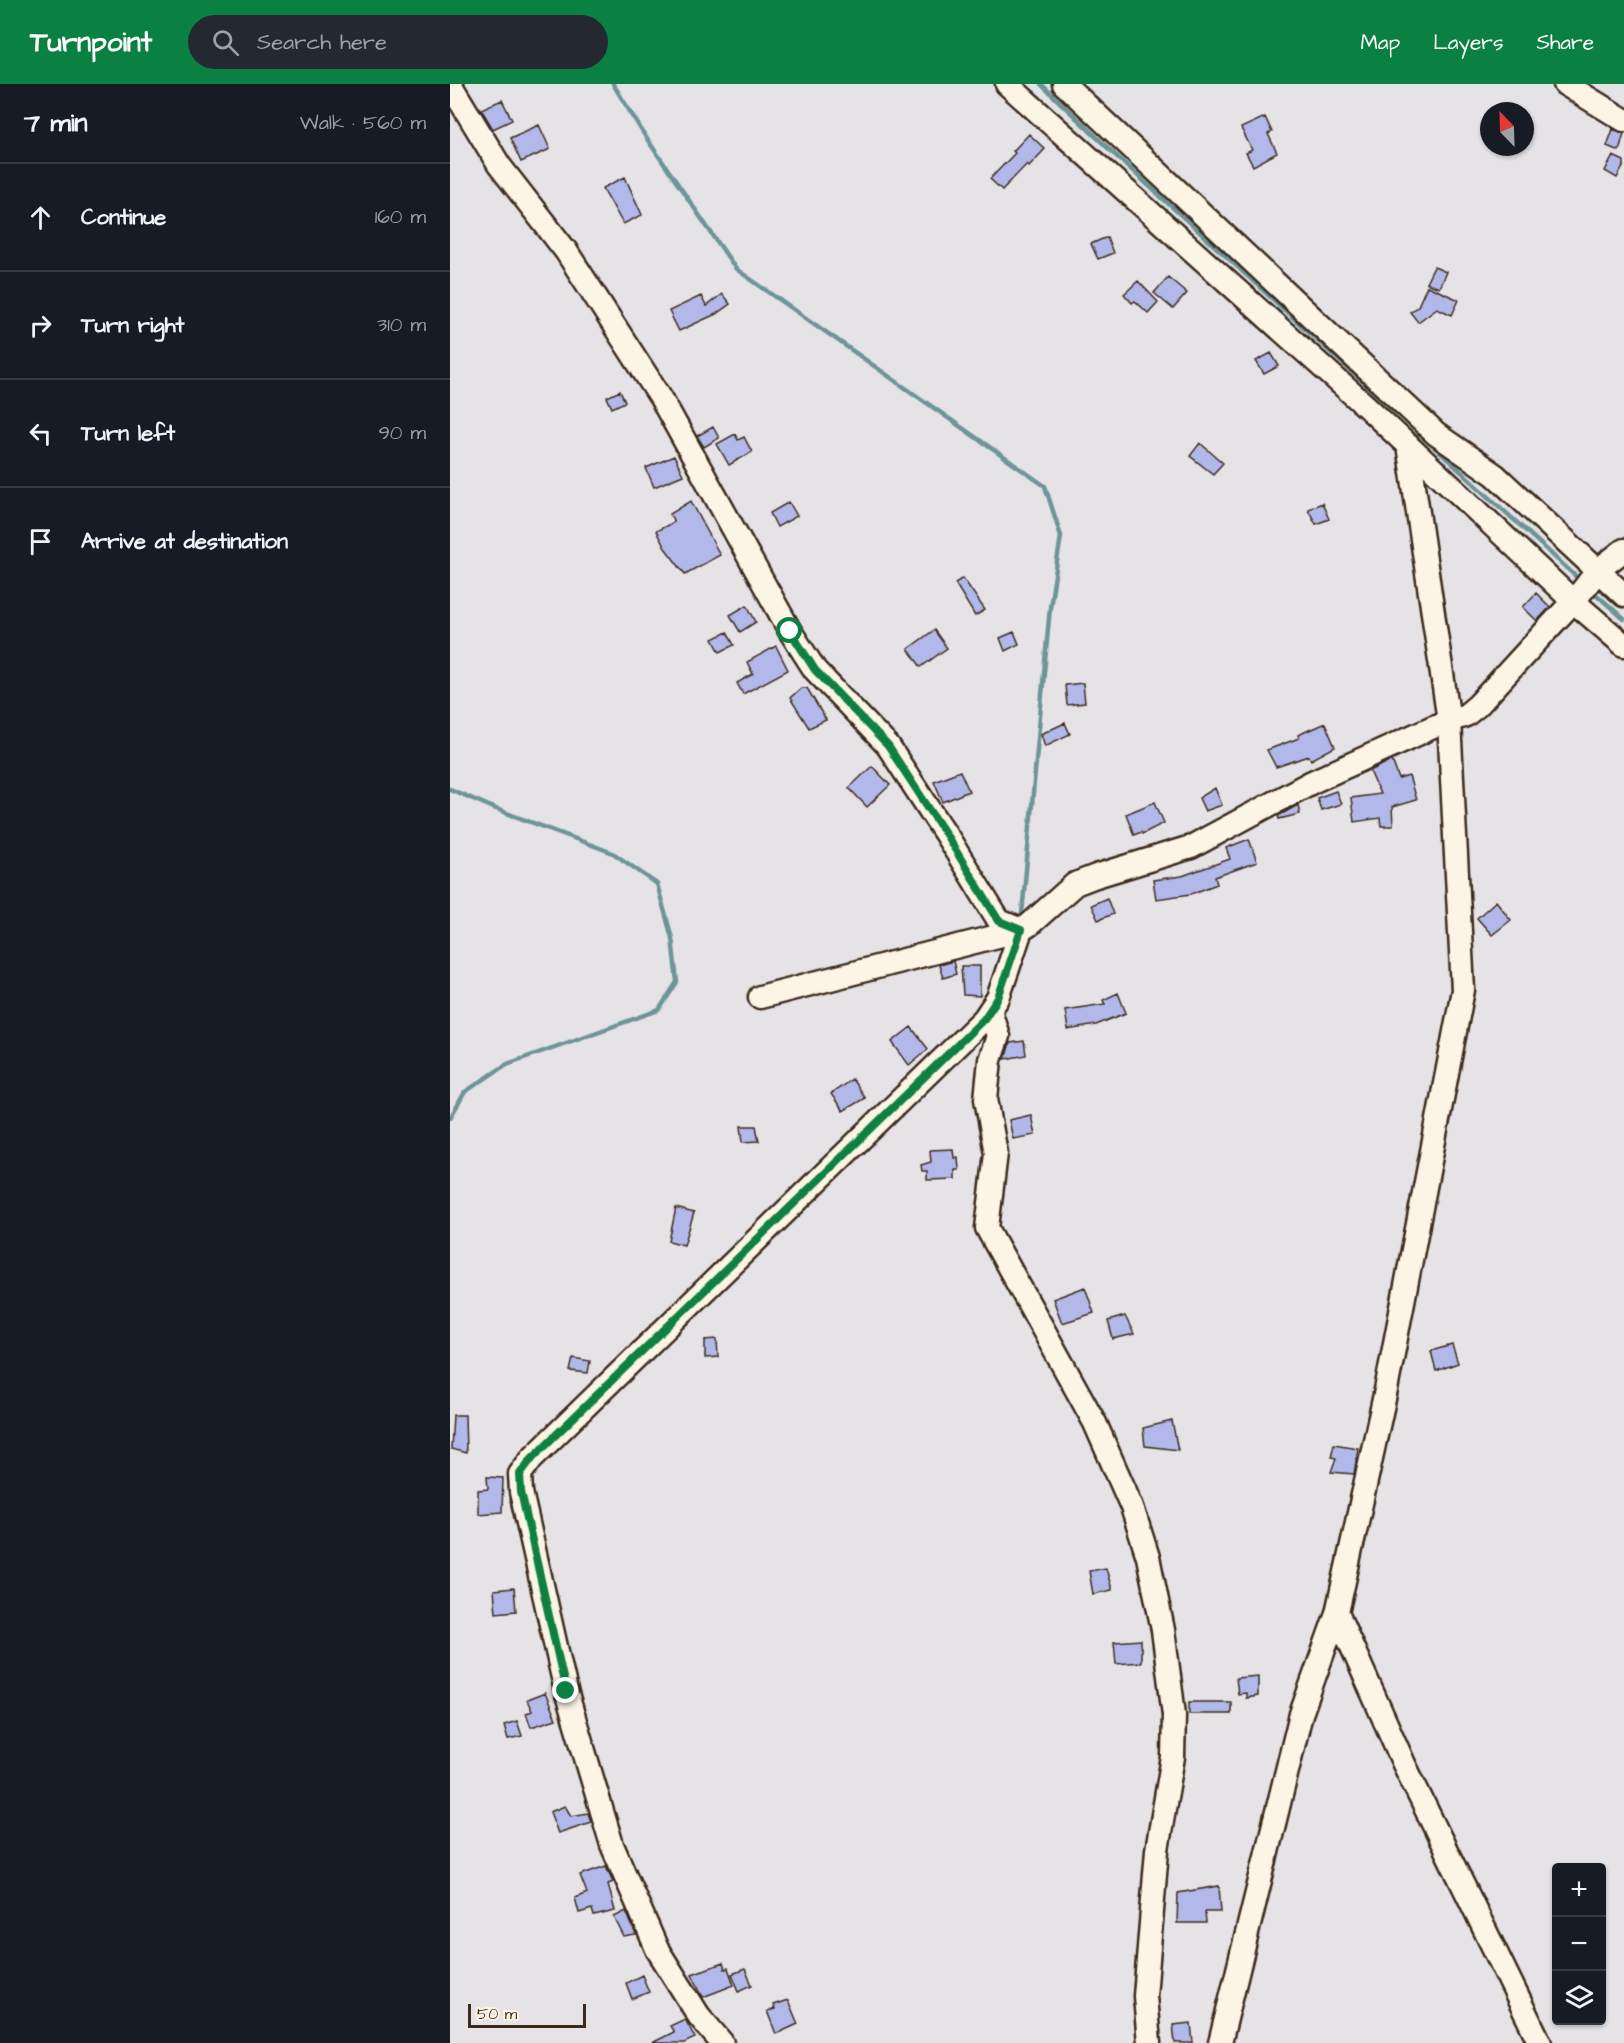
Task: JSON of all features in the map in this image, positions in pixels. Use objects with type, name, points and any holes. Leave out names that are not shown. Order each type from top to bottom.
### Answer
[{"type":"street","points":[[450,84],[500,165],[566,250],[661,398],[773,601],[815,670],[888,746],[999,921],[1021,930]]},
{"type":"street","points":[[1007,84],[1408,445],[1576,598],[1624,645]]},
{"type":"street","points":[[1064,84],[1436,434],[1495,475],[1624,595]]},
{"type":"street","points":[[1565,84],[1624,120]]},
{"type":"street","points":[[1220,2043],[1300,1714],[1337,1613],[1388,1378],[1463,990],[1449,721],[1408,445]]},
{"type":"street","points":[[760,997],[1021,930],[1075,884],[1191,847],[1312,782],[1466,715],[1478,705],[1576,598],[1598,570],[1624,550]]},
{"type":"street","points":[[722,2043],[699,2016],[657,1949],[612,1845],[566,1691],[521,1492],[520,1474],[532,1458],[984,1019],[998,998],[1021,930]]},
{"type":"street","points":[[990,1010],[998,1036],[990,1060],[986,1099],[996,1154],[987,1228],[1095,1423],[1132,1507],[1148,1557],[1163,1630],[1174,1715],[1173,1757],[1157,1850],[1146,1996],[1149,2043]]},
{"type":"street","points":[[1337,1613],[1404,1764],[1540,2043]]},
{"type":"building","points":[[502,100],[512,120],[493,129],[481,109]]},
{"type":"building","points":[[1265,117],[1272,132],[1268,134],[1277,153],[1253,166],[1246,153],[1252,150],[1241,128]]},
{"type":"building","points":[[539,125],[550,149],[521,162],[510,138]]},
{"type":"building","points":[[1613,129],[1624,133],[1619,151],[1607,146]]},
{"type":"building","points":[[1029,134],[1045,149],[1002,190],[990,179],[1015,153],[1013,151]]},
{"type":"building","points":[[1613,156],[1624,161],[1617,178],[1605,171]]},
{"type":"building","points":[[625,177],[642,215],[623,224],[603,188]]},
{"type":"building","points":[[1107,237],[1113,253],[1098,259],[1091,244]]},
{"type":"building","points":[[1434,267],[1446,272],[1439,288],[1426,283]]},
{"type":"building","points":[[1168,277],[1187,293],[1173,309],[1154,293]]},
{"type":"building","points":[[1138,281],[1158,302],[1148,313],[1135,301],[1132,303],[1124,294]]},
{"type":"building","points":[[1427,286],[1459,300],[1452,315],[1437,308],[1418,322],[1410,312],[1418,306]]},
{"type":"building","points":[[722,294],[730,304],[716,314],[679,331],[669,311],[701,296],[706,306]]},
{"type":"building","points":[[1271,353],[1279,366],[1264,374],[1256,361]]},
{"type":"building","points":[[620,391],[625,402],[612,408],[607,397]]},
{"type":"building","points":[[713,427],[719,438],[704,447],[697,436]]},
{"type":"building","points":[[735,434],[738,440],[744,437],[752,452],[729,465],[717,444]]},
{"type":"building","points":[[1200,443],[1223,463],[1213,474],[1190,456]]},
{"type":"building","points":[[674,456],[683,475],[654,487],[646,468]]},
{"type":"building","points":[[691,501],[720,555],[685,574],[665,548],[656,531],[674,522],[670,514]]},
{"type":"building","points":[[789,502],[797,516],[777,527],[770,513]]},
{"type":"building","points":[[1322,503],[1329,519],[1316,524],[1308,509]]},
{"type":"building","points":[[963,578],[985,610],[975,616],[955,583]]},
{"type":"building","points":[[1536,593],[1550,607],[1537,621],[1523,607]]},
{"type":"building","points":[[747,605],[756,622],[740,632],[730,615]]},
{"type":"building","points":[[934,630],[947,648],[921,667],[908,649]]},
{"type":"building","points":[[727,632],[734,645],[720,652],[713,639]]},
{"type":"building","points":[[1014,632],[1019,644],[1005,651],[1000,638]]},
{"type":"building","points":[[776,646],[788,670],[743,694],[737,683],[753,674],[747,662]]},
{"type":"building","points":[[1083,683],[1085,703],[1067,705],[1065,685]]},
{"type":"building","points":[[801,688],[807,688],[826,720],[809,728],[790,698]]},
{"type":"building","points":[[1065,723],[1070,734],[1045,746],[1041,734]]},
{"type":"building","points":[[1325,723],[1335,747],[1311,760],[1309,756],[1276,767],[1267,750],[1299,738],[1298,735]]},
{"type":"building","points":[[1392,760],[1399,779],[1409,776],[1416,800],[1392,807],[1393,826],[1381,826],[1380,818],[1354,822],[1351,798],[1380,794],[1370,771]]},
{"type":"building","points":[[872,766],[890,785],[867,807],[849,788]]},
{"type":"building","points":[[960,771],[969,791],[943,802],[934,781]]},
{"type":"building","points":[[1215,788],[1222,805],[1205,811],[1199,798]]},
{"type":"building","points":[[1336,791],[1341,804],[1321,810],[1317,798]]},
{"type":"building","points":[[1155,802],[1164,823],[1142,834],[1141,832],[1134,835],[1126,814]]},
{"type":"building","points":[[1298,805],[1300,814],[1279,819],[1278,816]]},
{"type":"building","points":[[1249,839],[1257,862],[1215,877],[1217,884],[1191,894],[1156,899],[1153,880],[1182,876],[1230,859],[1226,848]]},
{"type":"building","points":[[1107,898],[1113,914],[1098,920],[1091,905]]},
{"type":"building","points":[[1496,901],[1511,920],[1492,935],[1477,918]]},
{"type":"building","points":[[953,961],[956,974],[943,978],[939,965]]},
{"type":"building","points":[[961,966],[980,966],[980,996],[963,995]]},
{"type":"building","points":[[1118,993],[1126,1013],[1096,1025],[1068,1030],[1065,1010],[1105,1004],[1103,1000]]},
{"type":"building","points":[[911,1027],[928,1049],[909,1065],[892,1042]]},
{"type":"building","points":[[1024,1041],[1026,1055],[1005,1059],[1010,1043]]},
{"type":"building","points":[[852,1079],[865,1098],[843,1111],[831,1094]]},
{"type":"building","points":[[1031,1115],[1035,1135],[1013,1139],[1009,1120]]},
{"type":"building","points":[[741,1126],[756,1126],[759,1141],[743,1142]]},
{"type":"building","points":[[953,1149],[954,1158],[958,1157],[959,1170],[955,1170],[955,1179],[927,1180],[927,1171],[922,1171],[921,1165],[931,1162],[930,1150]]},
{"type":"building","points":[[676,1208],[694,1213],[684,1245],[669,1241]]},
{"type":"building","points":[[1085,1287],[1094,1313],[1062,1323],[1053,1299]]},
{"type":"building","points":[[1125,1316],[1134,1334],[1113,1339],[1108,1321]]},
{"type":"building","points":[[717,1339],[718,1357],[705,1358],[705,1340]]},
{"type":"building","points":[[1452,1345],[1458,1363],[1436,1371],[1431,1351]]},
{"type":"building","points":[[573,1358],[590,1361],[588,1373],[570,1371]]},
{"type":"building","points":[[453,1415],[465,1415],[466,1453],[451,1449]]},
{"type":"building","points":[[1172,1421],[1178,1450],[1145,1446],[1143,1428]]},
{"type":"building","points":[[1334,1444],[1358,1448],[1354,1474],[1331,1472],[1336,1458],[1331,1457]]},
{"type":"building","points":[[487,1477],[503,1478],[502,1512],[478,1514],[478,1490],[488,1489]]},
{"type":"building","points":[[1106,1568],[1112,1590],[1093,1594],[1089,1571]]},
{"type":"building","points":[[514,1588],[516,1611],[496,1613],[494,1590]]},
{"type":"building","points":[[1141,1640],[1141,1662],[1116,1664],[1114,1642]]},
{"type":"building","points":[[1258,1676],[1258,1696],[1246,1698],[1246,1693],[1238,1694],[1236,1678]]},
{"type":"building","points":[[545,1693],[556,1719],[531,1727],[526,1713],[532,1711],[527,1700]]},
{"type":"building","points":[[1189,1702],[1231,1702],[1231,1714],[1189,1714]]},
{"type":"building","points":[[517,1721],[522,1736],[508,1739],[504,1725]]},
{"type":"building","points":[[565,1806],[571,1816],[588,1813],[591,1822],[558,1833],[550,1812]]},
{"type":"building","points":[[606,1866],[613,1882],[608,1884],[615,1911],[594,1916],[592,1909],[579,1913],[575,1898],[587,1893],[580,1875]]},
{"type":"building","points":[[1219,1886],[1221,1912],[1205,1912],[1206,1923],[1177,1923],[1178,1893]]},
{"type":"building","points":[[626,1911],[636,1935],[624,1937],[614,1917]]},
{"type":"building","points":[[723,1963],[725,1969],[728,1968],[734,1985],[703,1997],[692,1974]]},
{"type":"building","points":[[745,1969],[752,1985],[739,1991],[732,1974]]},
{"type":"building","points":[[642,1975],[649,1992],[632,1999],[626,1983]]},
{"type":"building","points":[[788,2000],[798,2024],[776,2034],[767,2011],[775,2009],[773,2005]]},
{"type":"building","points":[[685,2019],[695,2038],[684,2043],[652,2043],[674,2032],[670,2026]]},
{"type":"building","points":[[1191,2023],[1193,2043],[1175,2043],[1173,2025]]},
{"type":"waterway","points":[[613,84],[647,139],[736,269],[1045,486],[1061,536],[1050,607],[1022,914]]},
{"type":"waterway","points":[[1041,84],[1396,412]]},
{"type":"waterway","points":[[1431,444],[1582,582]]},
{"type":"waterway","points":[[1590,589],[1624,619]]},
{"type":"waterway","points":[[450,789],[496,809],[613,853],[657,884],[672,938],[677,982],[659,1010],[507,1064],[465,1092],[450,1118]]},
{"type":"route","points":[[566,1691],[521,1492],[520,1474],[532,1458],[984,1019],[998,998],[1021,930],[999,921],[888,746],[815,670],[790,631]]}]
